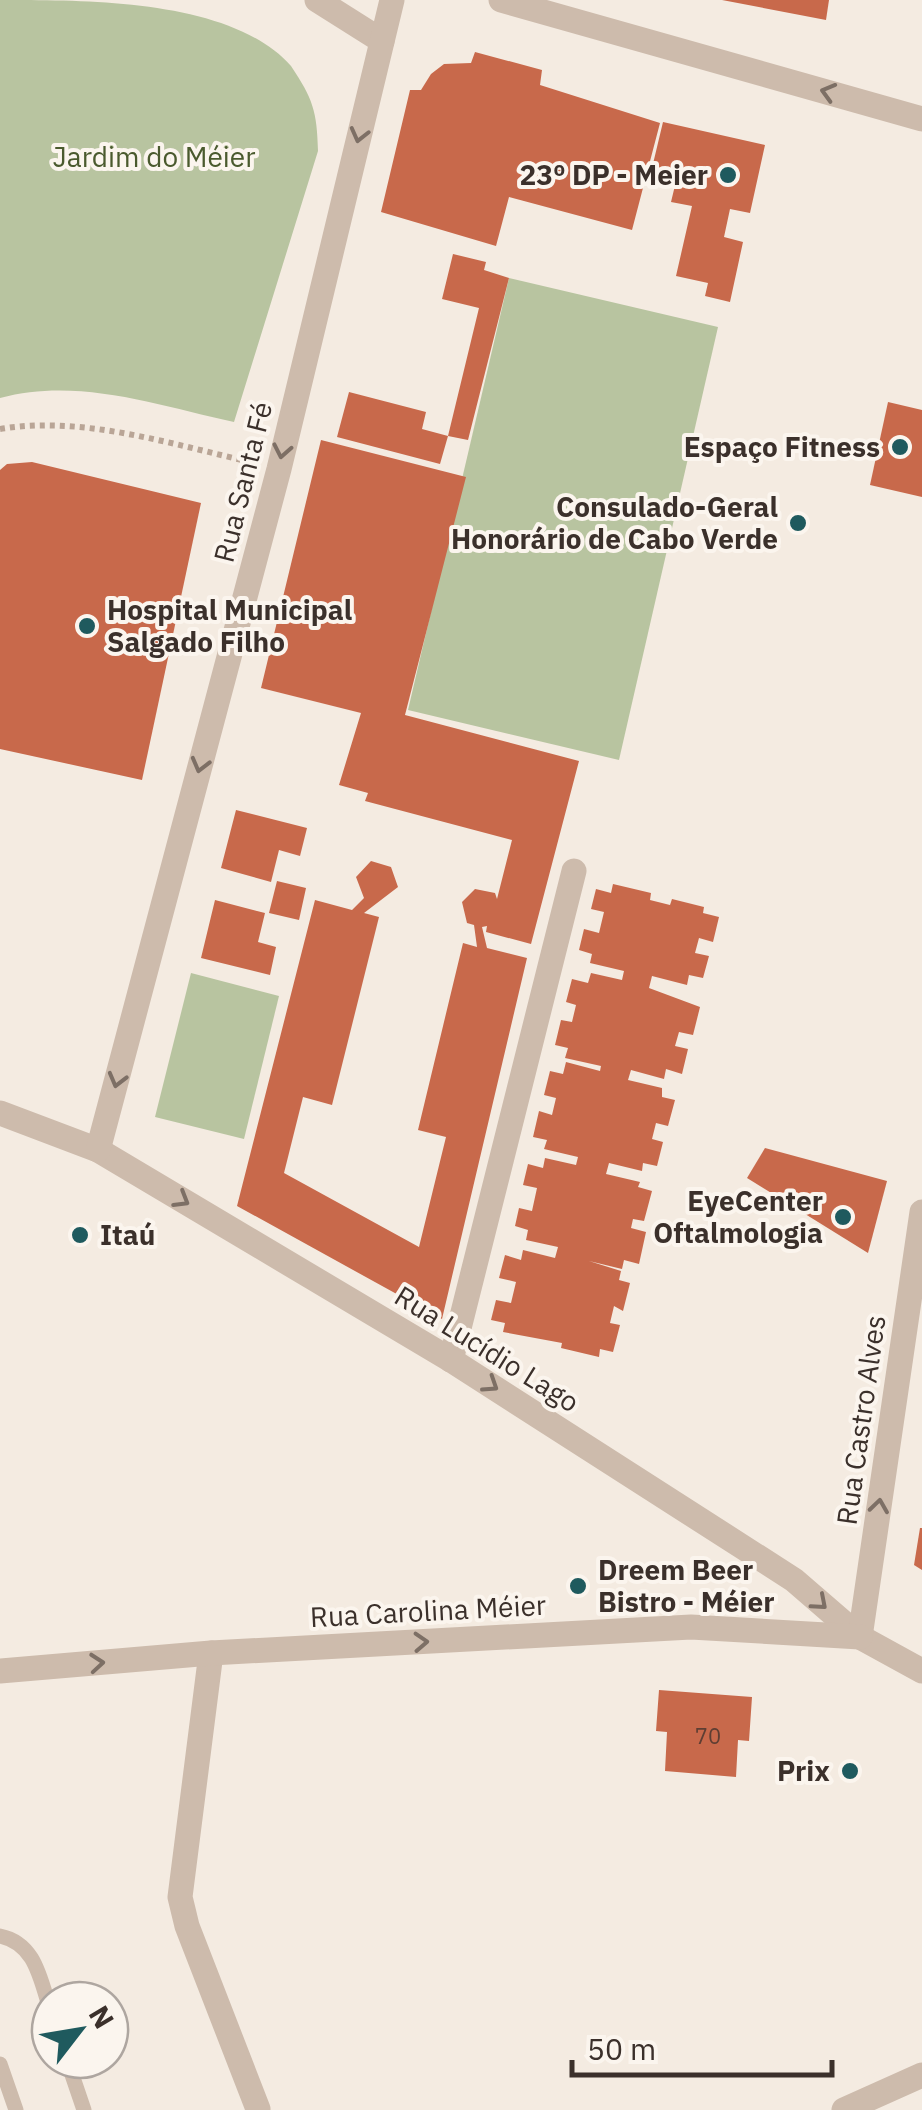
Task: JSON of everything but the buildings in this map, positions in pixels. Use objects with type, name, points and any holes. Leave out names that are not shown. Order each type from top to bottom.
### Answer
[{"type":"street","points":[[316,0],[382,41]]},
{"type":"street","name":"Rua Santa Fé","points":[[98,1150],[279,469],[392,0]]},
{"type":"street","points":[[506,0],[922,119]]},
{"type":"street","points":[[451,1360],[574,871]]},
{"type":"street","name":"Rua Lucídio Lago","points":[[0,1112],[98,1150],[451,1360],[794,1580],[860,1638],[922,1671]]},
{"type":"street","name":"Rua Castro Alves","points":[[860,1638],[922,1212]]},
{"type":"street","name":"Rua Carolina Méier","points":[[0,1671],[211,1653],[691,1627],[860,1638]]},
{"type":"street","points":[[211,1653],[180,1897],[187,1926],[258,2109]]},
{"type":"street","points":[[844,2110],[922,2075]]},
{"type":"lane","points":[[0,1936],[15,1939],[27,1950],[39,1980]]},
{"type":"lane","points":[[0,2064],[16,2110]]},
{"type":"lane","points":[[74,2080],[84,2110]]},
{"type":"path","points":[[0,429],[26,425],[121,435],[279,469]]},
{"type":"green space","name":"Jardim do Méier","points":[[0,0],[118,3],[198,16],[265,44],[291,66],[304,88],[315,115],[318,151],[234,422],[88,392],[58,390],[0,398]]},
{"type":"green space","points":[[509,278],[718,327],[619,760],[408,710]]},
{"type":"green space","points":[[191,973],[279,996],[244,1139],[155,1117]]},
{"type":"place","name":"23º DP - Meier","points":[[728,175]]},
{"type":"place","name":"Espaço Fitness","points":[[900,447]]},
{"type":"place","name":"Consulado-Geral Honorário de Cabo Verde","points":[[798,523]]},
{"type":"place","name":"Hospital Municipal Salgado Filho","points":[[87,626]]},
{"type":"place","name":"EyeCenter Oftalmologia","points":[[843,1217]]},
{"type":"place","name":"Itaú","points":[[80,1235]]},
{"type":"place","name":"Dreem Beer Bistro - Méier","points":[[578,1586]]},
{"type":"place","name":"Prix","points":[[850,1771]]}]
